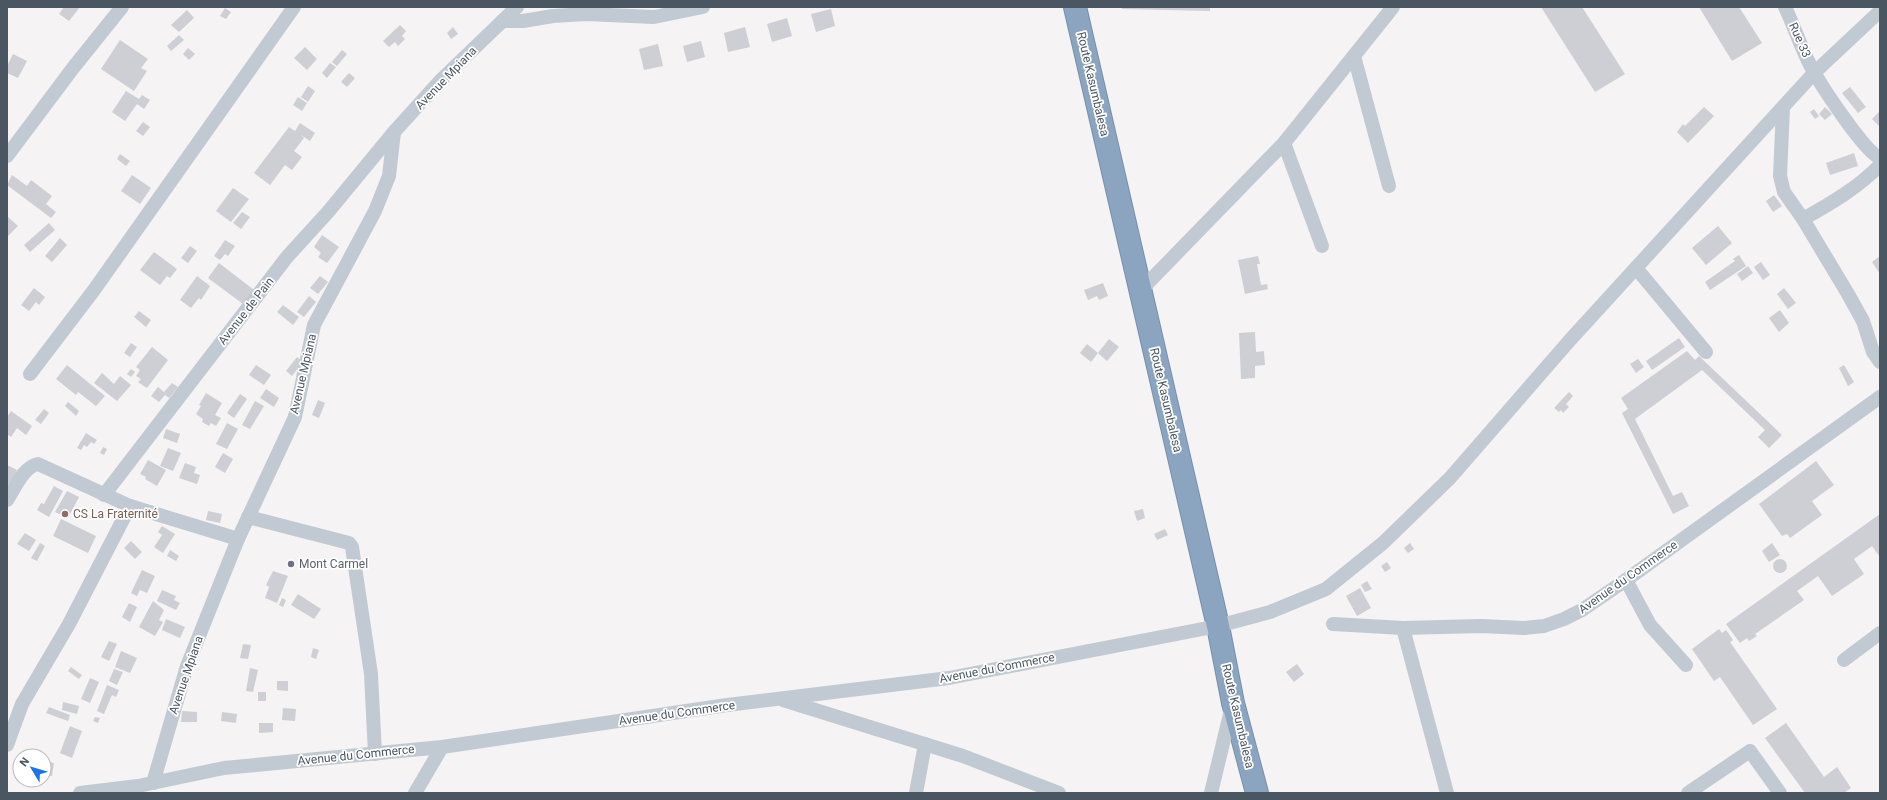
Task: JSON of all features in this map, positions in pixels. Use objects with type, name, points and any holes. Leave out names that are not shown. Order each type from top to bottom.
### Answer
[{"type":"highway","name":"Route Kasumbalesa","points":[[1075,7],[1218,626],[1233,703],[1256,793]]},
{"type":"street","points":[[7,156],[73,68],[122,7]]},
{"type":"street","points":[[30,374],[94,290],[294,7]]},
{"type":"street","name":"Avenue Mpiana","points":[[153,783],[187,666],[238,539],[295,417],[314,325],[375,211],[388,176],[394,132],[442,80],[517,7]]},
{"type":"street","points":[[502,21],[522,21],[553,16],[586,14],[654,17],[703,7]]},
{"type":"street","points":[[1140,291],[1284,143],[1393,7]]},
{"type":"street","name":"Rue 33","points":[[1785,7],[1814,73],[1862,143],[1874,156],[1880,158]]},
{"type":"street","name":"Avenue du Commerce","points":[[80,793],[138,789],[153,783],[224,768],[442,747],[779,698],[949,678],[1218,626],[1270,612],[1326,588],[1396,531],[1450,478],[1570,340],[1814,73],[1880,11]]},
{"type":"street","points":[[1354,56],[1388,186]]},
{"type":"street","points":[[1783,108],[1780,176],[1784,192],[1803,219],[1863,321],[1872,352],[1880,362]]},
{"type":"street","name":"Avenue de Pain","points":[[104,495],[287,257],[328,212],[394,132]]},
{"type":"street","points":[[1284,143],[1322,246]]},
{"type":"street","points":[[1803,219],[1826,206],[1872,173],[1880,165]]},
{"type":"street","points":[[1636,268],[1706,352]]},
{"type":"street","name":"Avenue du Commerce","points":[[1333,624],[1403,628],[1481,626],[1524,628],[1544,626],[1564,620],[1582,610],[1626,580],[1880,396]]},
{"type":"street","points":[[7,500],[26,471],[33,465],[38,464],[130,506],[238,539]]},
{"type":"street","points":[[7,745],[22,704],[69,624],[130,506]]},
{"type":"street","points":[[248,517],[349,543],[352,547],[371,674],[375,754]]},
{"type":"street","points":[[1626,580],[1650,625],[1686,665]]},
{"type":"street","points":[[1403,628],[1447,793]]},
{"type":"street","points":[[1844,660],[1880,633]]},
{"type":"street","points":[[779,698],[963,756],[1059,793]]},
{"type":"street","points":[[1211,793],[1215,769],[1233,703]]},
{"type":"street","points":[[916,793],[925,744]]},
{"type":"street","points":[[415,793],[442,747]]},
{"type":"street","points":[[1688,793],[1750,751],[1780,793]]},
{"type":"building","points":[[64,7],[80,7],[69,21],[59,14]]},
{"type":"building","points":[[1122,7],[1210,7],[1210,11],[1122,9]]},
{"type":"building","points":[[1541,7],[1582,7],[1625,74],[1595,92]]},
{"type":"building","points":[[1699,7],[1739,7],[1762,43],[1732,61]]},
{"type":"building","points":[[225,8],[231,12],[226,19],[220,16]]},
{"type":"building","points":[[831,9],[835,26],[816,32],[811,14]]},
{"type":"building","points":[[187,10],[194,18],[179,32],[171,25]]},
{"type":"building","points":[[787,18],[792,36],[772,42],[767,24]]},
{"type":"building","points":[[400,25],[406,31],[402,36],[405,39],[398,46],[395,42],[389,47],[383,41]]},
{"type":"building","points":[[453,27],[458,34],[451,39],[447,33]]},
{"type":"building","points":[[745,27],[750,47],[728,52],[724,33]]},
{"type":"building","points":[[179,35],[184,40],[171,51],[167,46]]},
{"type":"building","points":[[120,40],[148,59],[141,68],[147,71],[134,91],[101,69]]},
{"type":"building","points":[[701,41],[705,57],[687,62],[683,46]]},
{"type":"building","points":[[658,44],[663,66],[644,70],[639,49]]},
{"type":"building","points":[[305,47],[317,59],[307,70],[294,58]]},
{"type":"building","points":[[188,48],[195,54],[189,60],[183,54]]},
{"type":"building","points":[[342,50],[347,54],[337,66],[332,62]]},
{"type":"building","points":[[13,54],[27,61],[18,78],[7,73],[7,66]]},
{"type":"building","points":[[330,63],[336,67],[327,78],[322,73]]},
{"type":"building","points":[[349,73],[355,78],[347,87],[341,82]]},
{"type":"building","points":[[308,86],[315,91],[308,102],[301,97]]},
{"type":"building","points":[[1850,87],[1866,107],[1858,113],[1842,93]]},
{"type":"building","points":[[126,91],[139,99],[142,95],[150,100],[144,109],[137,104],[125,121],[112,112]]},
{"type":"building","points":[[298,97],[307,103],[302,111],[293,105]]},
{"type":"building","points":[[1704,107],[1714,116],[1688,143],[1677,132],[1683,124],[1685,126]]},
{"type":"building","points":[[1825,107],[1832,114],[1825,120],[1819,114]]},
{"type":"building","points":[[1814,109],[1819,116],[1815,119],[1810,112]]},
{"type":"building","points":[[1880,111],[1880,127],[1872,119]]},
{"type":"building","points":[[143,122],[150,127],[143,136],[136,131]]},
{"type":"building","points":[[300,123],[315,133],[310,141],[301,135],[304,138],[294,151],[302,157],[292,170],[285,165],[270,185],[254,173],[289,127],[295,131]]},
{"type":"building","points":[[1854,153],[1858,166],[1830,175],[1826,163]]},
{"type":"building","points":[[120,154],[130,161],[126,166],[117,159]]},
{"type":"building","points":[[12,175],[27,186],[31,180],[52,196],[46,204],[56,212],[51,218],[7,185]]},
{"type":"building","points":[[132,175],[151,188],[140,204],[121,191]]},
{"type":"building","points":[[233,188],[249,199],[231,222],[216,211]]},
{"type":"building","points":[[1774,195],[1782,206],[1773,212],[1766,201]]},
{"type":"building","points":[[242,212],[250,217],[241,229],[233,223]]},
{"type":"building","points":[[7,216],[18,226],[8,236],[7,235]]},
{"type":"building","points":[[49,223],[55,230],[30,252],[24,245]]},
{"type":"building","points":[[1718,226],[1732,243],[1706,265],[1692,248]]},
{"type":"building","points":[[322,235],[339,247],[327,263],[318,257],[321,253],[314,247]]},
{"type":"building","points":[[60,238],[67,245],[52,262],[45,256]]},
{"type":"building","points":[[225,240],[235,246],[228,256],[225,254],[220,260],[214,256]]},
{"type":"building","points":[[190,246],[197,251],[188,263],[181,258]]},
{"type":"building","points":[[154,252],[177,269],[170,278],[167,276],[160,285],[140,270]]},
{"type":"building","points":[[1739,255],[1746,266],[1710,290],[1705,282],[1735,261],[1733,259]]},
{"type":"building","points":[[1258,256],[1260,264],[1257,264],[1261,285],[1267,284],[1268,289],[1245,294],[1238,260]]},
{"type":"building","points":[[1880,256],[1880,274],[1872,262]]},
{"type":"building","points":[[1761,262],[1770,275],[1763,280],[1754,267]]},
{"type":"building","points":[[219,263],[254,290],[243,304],[208,278]]},
{"type":"building","points":[[1748,266],[1753,273],[1742,281],[1737,274]]},
{"type":"building","points":[[197,276],[210,286],[201,300],[199,298],[191,308],[180,300]]},
{"type":"building","points":[[320,276],[328,282],[318,294],[310,288]]},
{"type":"building","points":[[1103,283],[1108,296],[1099,300],[1097,296],[1088,300],[1084,290]]},
{"type":"building","points":[[34,288],[45,297],[39,305],[36,302],[29,311],[21,305]]},
{"type":"building","points":[[1784,288],[1796,303],[1788,309],[1777,294]]},
{"type":"building","points":[[309,296],[316,302],[304,317],[297,312]]},
{"type":"building","points":[[283,305],[299,317],[293,325],[277,312]]},
{"type":"building","points":[[1780,310],[1789,323],[1779,332],[1769,318]]},
{"type":"building","points":[[139,311],[151,320],[146,327],[134,317]]},
{"type":"building","points":[[1255,332],[1256,352],[1264,351],[1265,365],[1255,366],[1255,378],[1241,379],[1239,333]]},
{"type":"building","points":[[1679,338],[1685,347],[1652,370],[1646,361]]},
{"type":"building","points":[[1109,339],[1119,347],[1107,361],[1098,353]]},
{"type":"building","points":[[131,343],[137,347],[130,357],[124,353]]},
{"type":"building","points":[[1087,344],[1098,353],[1091,362],[1080,353]]},
{"type":"building","points":[[152,347],[168,360],[147,388],[138,382],[141,379],[136,376],[140,370],[136,367]]},
{"type":"building","points":[[1687,351],[1695,360],[1699,356],[1782,435],[1769,448],[1758,437],[1765,430],[1702,370],[1635,419],[1673,496],[1682,492],[1689,506],[1673,514],[1622,413],[1628,409],[1621,398]]},
{"type":"building","points":[[297,357],[303,362],[292,376],[286,371]]},
{"type":"building","points":[[1638,359],[1644,367],[1636,373],[1630,364]]},
{"type":"building","points":[[67,365],[105,396],[96,406],[78,392],[76,395],[56,379]]},
{"type":"building","points":[[256,365],[271,375],[264,385],[249,375]]},
{"type":"building","points":[[1844,365],[1854,382],[1848,386],[1839,368]]},
{"type":"building","points":[[131,369],[135,372],[131,377],[127,374]]},
{"type":"building","points":[[102,373],[114,384],[120,376],[131,385],[117,401],[94,383]]},
{"type":"building","points":[[172,383],[178,387],[169,398],[165,395],[159,402],[151,396],[158,387],[164,392]]},
{"type":"building","points":[[266,389],[279,398],[274,407],[260,398]]},
{"type":"building","points":[[1569,392],[1573,396],[1566,404],[1569,407],[1563,413],[1561,410],[1559,412],[1554,408]]},
{"type":"building","points":[[206,393],[222,403],[215,415],[221,418],[216,426],[211,423],[209,426],[202,422],[203,419],[196,414]]},
{"type":"building","points":[[240,394],[247,399],[234,418],[227,413]]},
{"type":"building","points":[[318,400],[325,403],[319,418],[312,415]]},
{"type":"building","points":[[255,401],[264,406],[250,429],[242,425]]},
{"type":"building","points":[[68,402],[79,411],[76,416],[65,406]]},
{"type":"building","points":[[44,409],[49,413],[41,424],[35,420]]},
{"type":"building","points":[[11,411],[32,426],[26,435],[17,428],[11,437],[7,434],[7,417]]},
{"type":"building","points":[[227,423],[238,429],[227,449],[216,444]]},
{"type":"building","points":[[166,429],[180,434],[177,443],[163,438]]},
{"type":"building","points":[[86,433],[97,440],[94,444],[91,442],[87,447],[84,445],[81,450],[77,448]]},
{"type":"building","points":[[103,447],[107,449],[104,455],[100,453]]},
{"type":"building","points":[[168,448],[181,453],[173,471],[160,466]]},
{"type":"building","points":[[223,453],[233,459],[225,473],[215,467]]},
{"type":"building","points":[[148,460],[166,470],[157,486],[145,479],[146,477],[140,474]]},
{"type":"building","points":[[1816,461],[1834,485],[1812,501],[1822,515],[1790,538],[1787,534],[1782,536],[1759,504]]},
{"type":"building","points":[[185,463],[196,467],[194,473],[200,475],[197,484],[179,478]]},
{"type":"building","points":[[7,465],[17,470],[10,484],[7,483]]},
{"type":"building","points":[[54,486],[63,491],[49,517],[37,510],[41,503],[44,504]]},
{"type":"building","points":[[67,491],[79,497],[68,518],[55,512]]},
{"type":"building","points":[[1143,509],[1145,518],[1137,521],[1134,511]]},
{"type":"building","points":[[208,511],[222,514],[220,523],[206,520]]},
{"type":"building","points":[[1880,514],[1880,557],[1872,546],[1854,559],[1864,574],[1832,596],[1818,576],[1797,591],[1804,600],[1755,634],[1757,636],[1749,641],[1747,638],[1740,643],[1726,624]]},
{"type":"building","points":[[61,519],[96,536],[88,553],[53,536]]},
{"type":"building","points":[[162,526],[175,534],[163,553],[154,547],[162,535],[158,532]]},
{"type":"building","points":[[1165,529],[1168,535],[1157,540],[1154,534]]},
{"type":"building","points":[[25,533],[36,540],[29,551],[17,544]]},
{"type":"building","points":[[131,541],[142,552],[135,559],[124,548]]},
{"type":"building","points":[[40,543],[45,546],[37,561],[31,558]]},
{"type":"building","points":[[1410,543],[1414,549],[1408,553],[1404,548]]},
{"type":"building","points":[[1772,543],[1780,555],[1769,562],[1762,551]]},
{"type":"building","points":[[170,550],[179,556],[176,561],[167,556]]},
{"type":"building","points":[[1777,559],[1783,559],[1787,563],[1787,569],[1783,573],[1777,573],[1773,569],[1773,563]]},
{"type":"building","points":[[1387,562],[1391,568],[1385,572],[1381,566]]},
{"type":"building","points":[[142,570],[155,576],[147,593],[140,590],[137,596],[131,593]]},
{"type":"building","points":[[273,571],[288,576],[277,603],[265,598],[269,587],[266,585]]},
{"type":"building","points":[[1367,581],[1372,589],[1365,592],[1361,585]]},
{"type":"building","points":[[1360,588],[1371,608],[1357,616],[1346,596]]},
{"type":"building","points":[[162,590],[176,596],[174,600],[180,603],[176,610],[157,601]]},
{"type":"building","points":[[298,594],[321,609],[314,619],[291,605]]},
{"type":"building","points":[[282,598],[286,600],[283,607],[279,605]]},
{"type":"building","points":[[153,601],[164,610],[159,620],[163,622],[155,636],[139,627]]},
{"type":"building","points":[[129,603],[137,607],[130,622],[122,617]]},
{"type":"building","points":[[166,619],[185,627],[180,638],[162,630]]},
{"type":"building","points":[[1719,629],[1722,633],[1726,630],[1733,640],[1730,642],[1777,709],[1753,725],[1720,677],[1714,681],[1692,649]]},
{"type":"building","points":[[109,641],[117,644],[109,661],[101,657]]},
{"type":"building","points":[[243,644],[251,645],[248,659],[240,658]]},
{"type":"building","points":[[313,648],[319,650],[316,659],[311,657]]},
{"type":"building","points":[[121,651],[137,658],[130,673],[115,667]]},
{"type":"building","points":[[1297,664],[1304,674],[1294,682],[1286,672]]},
{"type":"building","points":[[71,667],[82,675],[79,679],[68,671]]},
{"type":"building","points":[[250,668],[258,670],[253,692],[246,691]]},
{"type":"building","points":[[114,669],[123,672],[117,685],[109,681]]},
{"type":"building","points":[[90,678],[99,682],[90,703],[81,699]]},
{"type":"building","points":[[277,681],[288,681],[288,691],[277,690]]},
{"type":"building","points":[[107,685],[119,690],[116,697],[112,695],[104,714],[97,711]]},
{"type":"building","points":[[258,692],[266,692],[266,701],[258,701]]},
{"type":"building","points":[[63,702],[79,706],[77,714],[62,710]]},
{"type":"building","points":[[49,707],[70,715],[68,721],[46,713]]},
{"type":"building","points":[[283,708],[296,709],[295,721],[282,720]]},
{"type":"building","points":[[182,711],[197,712],[197,722],[181,722]]},
{"type":"building","points":[[222,712],[237,714],[236,723],[221,721]]},
{"type":"building","points":[[95,717],[100,718],[98,723],[93,721]]},
{"type":"building","points":[[259,723],[273,723],[273,732],[259,733]]},
{"type":"building","points":[[1786,723],[1824,777],[1837,767],[1851,788],[1844,793],[1805,793],[1765,738]]},
{"type":"building","points":[[70,726],[82,731],[72,758],[60,753]]},
{"type":"building","points":[[52,763],[54,763],[52,776]]},
{"type":"place","name":"CS La Fraternité","points":[[65,514]]},
{"type":"place","name":"Mont Carmel","points":[[291,564]]}]
